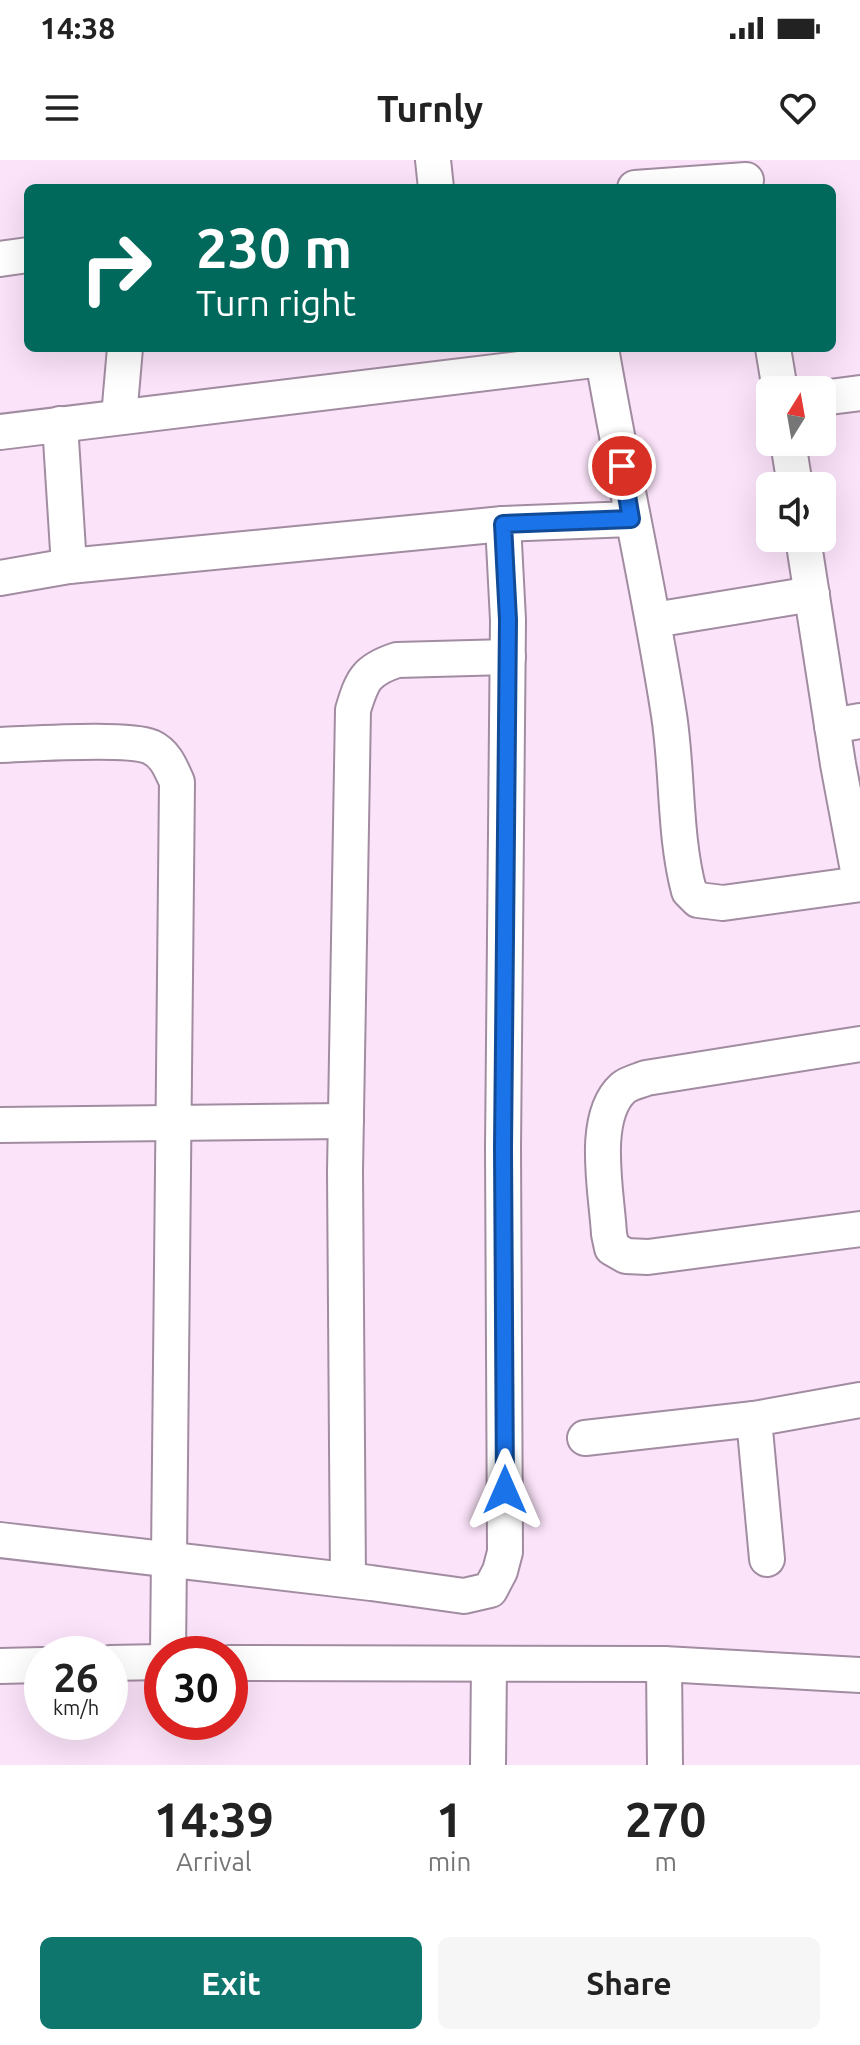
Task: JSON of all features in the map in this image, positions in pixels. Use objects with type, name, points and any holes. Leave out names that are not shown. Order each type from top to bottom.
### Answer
[{"type":"street","points":[[433,160],[436,184]]},
{"type":"street","points":[[672,184],[745,176]]},
{"type":"street","points":[[0,259],[24,256]]},
{"type":"street","points":[[119,417],[125,352]]},
{"type":"street","points":[[774,352],[778,376]]},
{"type":"street","points":[[0,432],[602,353],[631,519],[654,620],[672,734],[689,891],[698,900],[723,903],[860,883],[846,724],[812,594],[805,552]]},
{"type":"street","points":[[836,396],[860,393]]},
{"type":"street","points":[[60,424],[69,566]]},
{"type":"street","points":[[0,578],[69,566],[503,524],[631,519]]},
{"type":"street","points":[[0,1540],[464,1596],[490,1590],[500,1571],[505,1552],[503,1148],[508,657],[503,524]]},
{"type":"street","points":[[654,620],[812,594]]},
{"type":"street","points":[[348,1580],[346,1121],[353,710],[363,680],[380,665],[397,660],[508,657]]},
{"type":"street","points":[[0,745],[130,743],[151,747],[165,757],[177,782],[168,1636]]},
{"type":"street","points":[[860,1044],[646,1078],[625,1086],[610,1105],[603,1131],[609,1234],[612,1248],[626,1256],[648,1257],[860,1229]]},
{"type":"street","points":[[0,1125],[346,1121]]},
{"type":"street","points":[[585,1438],[754,1419],[860,1400]]},
{"type":"street","points":[[754,1419],[767,1559]]},
{"type":"street","points":[[248,1663],[664,1664],[860,1675]]},
{"type":"street","points":[[664,1664],[665,1765]]},
{"type":"street","points":[[0,1666],[24,1665]]},
{"type":"street","points":[[488,1765],[489,1665]]},
{"type":"route","points":[[505,1490],[503,1148],[508,620],[503,524],[631,519],[622,466]]}]
